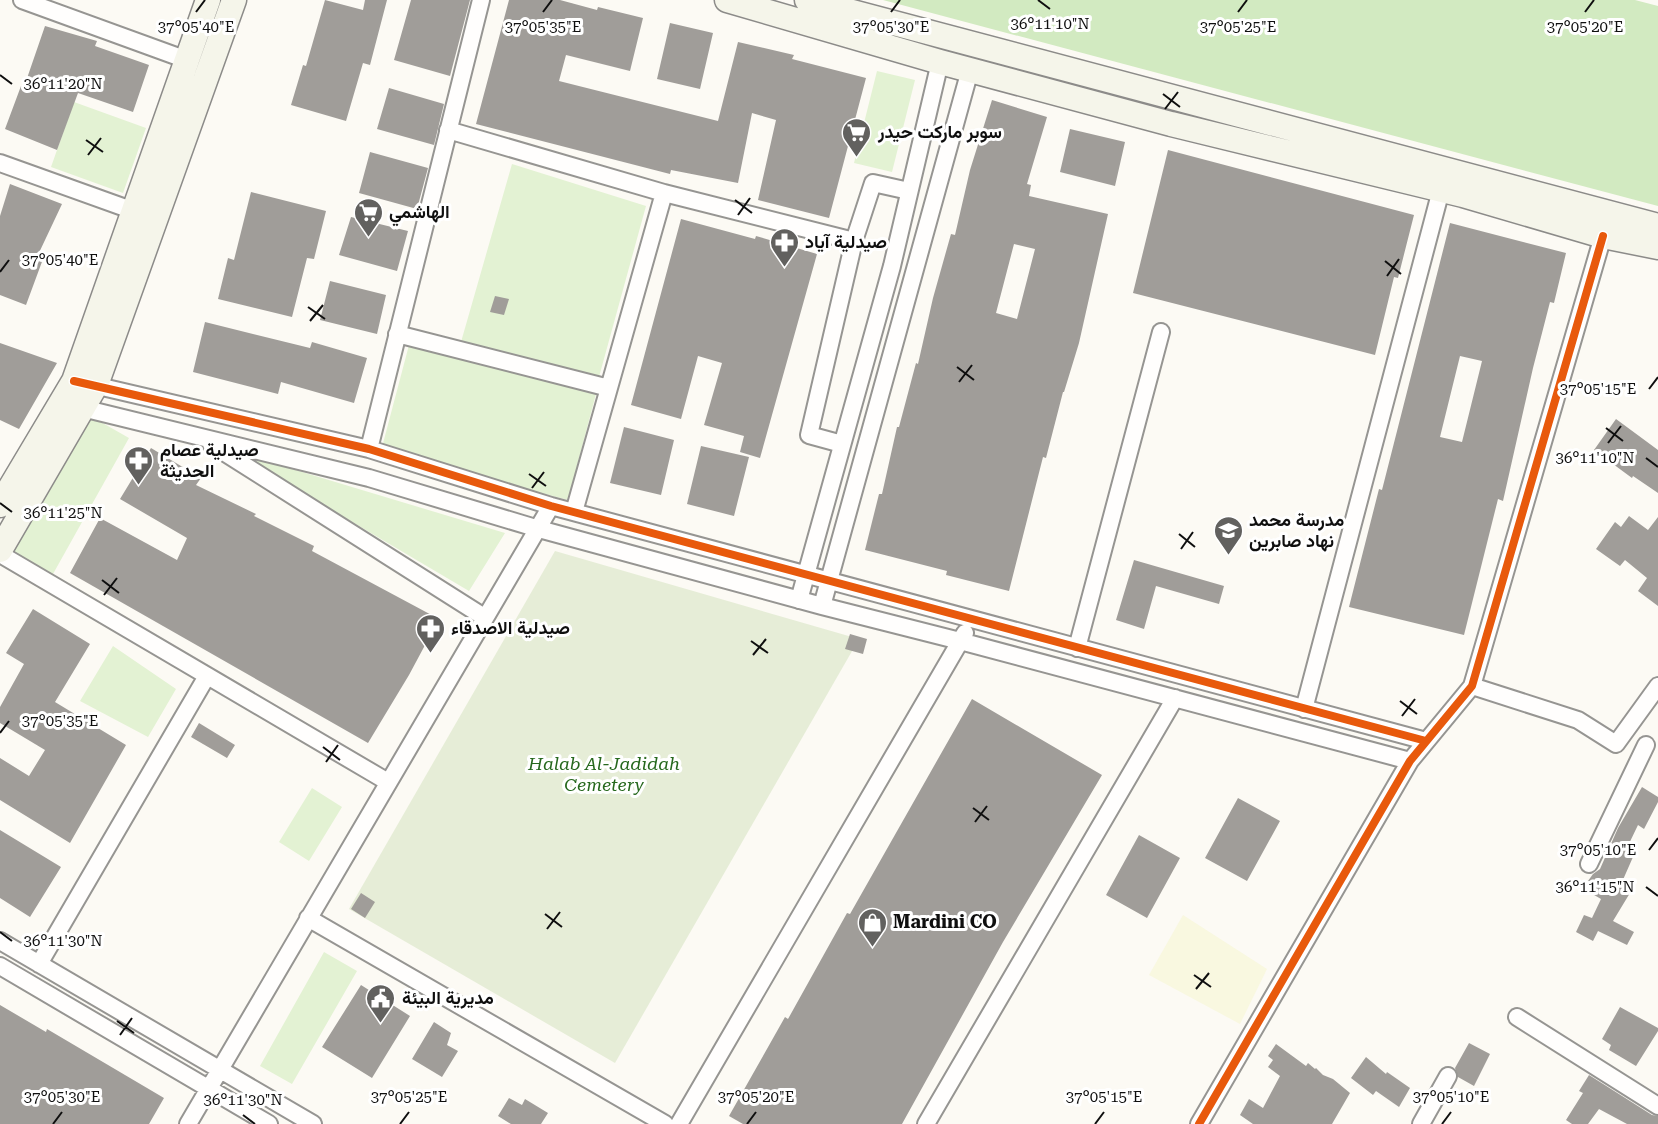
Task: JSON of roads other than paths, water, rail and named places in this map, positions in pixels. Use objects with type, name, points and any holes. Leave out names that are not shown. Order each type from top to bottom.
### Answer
[{"type":"street","points":[[22,0],[187,60]]},
{"type":"street","points":[[85,383],[134,211],[208,0]]},
{"type":"street","points":[[0,550],[85,383],[234,0]]},
{"type":"street","points":[[369,449],[481,0]]},
{"type":"street","points":[[727,0],[940,62],[1171,124],[1441,190],[1603,236],[1658,247]]},
{"type":"street","points":[[807,0],[1658,226]]},
{"type":"street","points":[[799,600],[892,266],[940,62]]},
{"type":"street","points":[[822,606],[970,70]]},
{"type":"street","points":[[448,130],[664,193],[855,241]]},
{"type":"street","points":[[0,164],[134,211]]},
{"type":"street","points":[[842,444],[809,435],[855,241],[873,183],[909,191]]},
{"type":"street","points":[[1304,709],[1441,190]]},
{"type":"street","points":[[573,512],[664,193]]},
{"type":"street","points":[[1199,1124],[1410,761],[1472,686],[1603,236]]},
{"type":"street","points":[[892,266],[914,272]]},
{"type":"street","points":[[1077,648],[1161,332]]},
{"type":"street","points":[[397,334],[609,388]]},
{"type":"street","points":[[85,383],[369,449],[551,506],[1426,741]]},
{"type":"street","points":[[72,406],[369,478],[540,529],[799,600],[1410,761]]},
{"type":"street","points":[[0,505],[72,406]]},
{"type":"street","points":[[199,436],[484,617]]},
{"type":"street","points":[[188,1124],[484,617],[540,529],[551,506]]},
{"type":"street","points":[[0,554],[388,782]]},
{"type":"street","points":[[679,1124],[974,620]]},
{"type":"street","points":[[39,964],[207,676]]},
{"type":"street","points":[[1472,686],[1578,720],[1616,744],[1652,748],[1589,864]]},
{"type":"street","points":[[1616,744],[1658,686]]},
{"type":"street","points":[[926,1124],[1174,698]]},
{"type":"street","points":[[308,918],[664,1124]]},
{"type":"street","points":[[0,940],[313,1124]]},
{"type":"street","points":[[0,966],[269,1124]]},
{"type":"street","points":[[1517,1017],[1658,1106]]},
{"type":"street","points":[[1421,1124],[1448,1076]]},
{"type":"place","name":"سوبر ماركت حيدر","points":[[857,158]]},
{"type":"place","name":"الهاشمي","points":[[368,238]]},
{"type":"place","name":"صيدلية آياد","points":[[784,268]]},
{"type":"place","name":"صيدلية عصام الحديثة","points":[[139,486]]},
{"type":"place","name":"مدرسة محمد نهاد صابرين","points":[[1228,556]]},
{"type":"place","name":"صيدلية الاصدقاء","points":[[430,654]]},
{"type":"place","name":"Mardini CO","points":[[872,948]]},
{"type":"place","name":"مديرية البيئة","points":[[381,1024]]},
{"type":"park label","name":"Halab Al-Jadidah Cemetery","points":[[604,774]]}]
